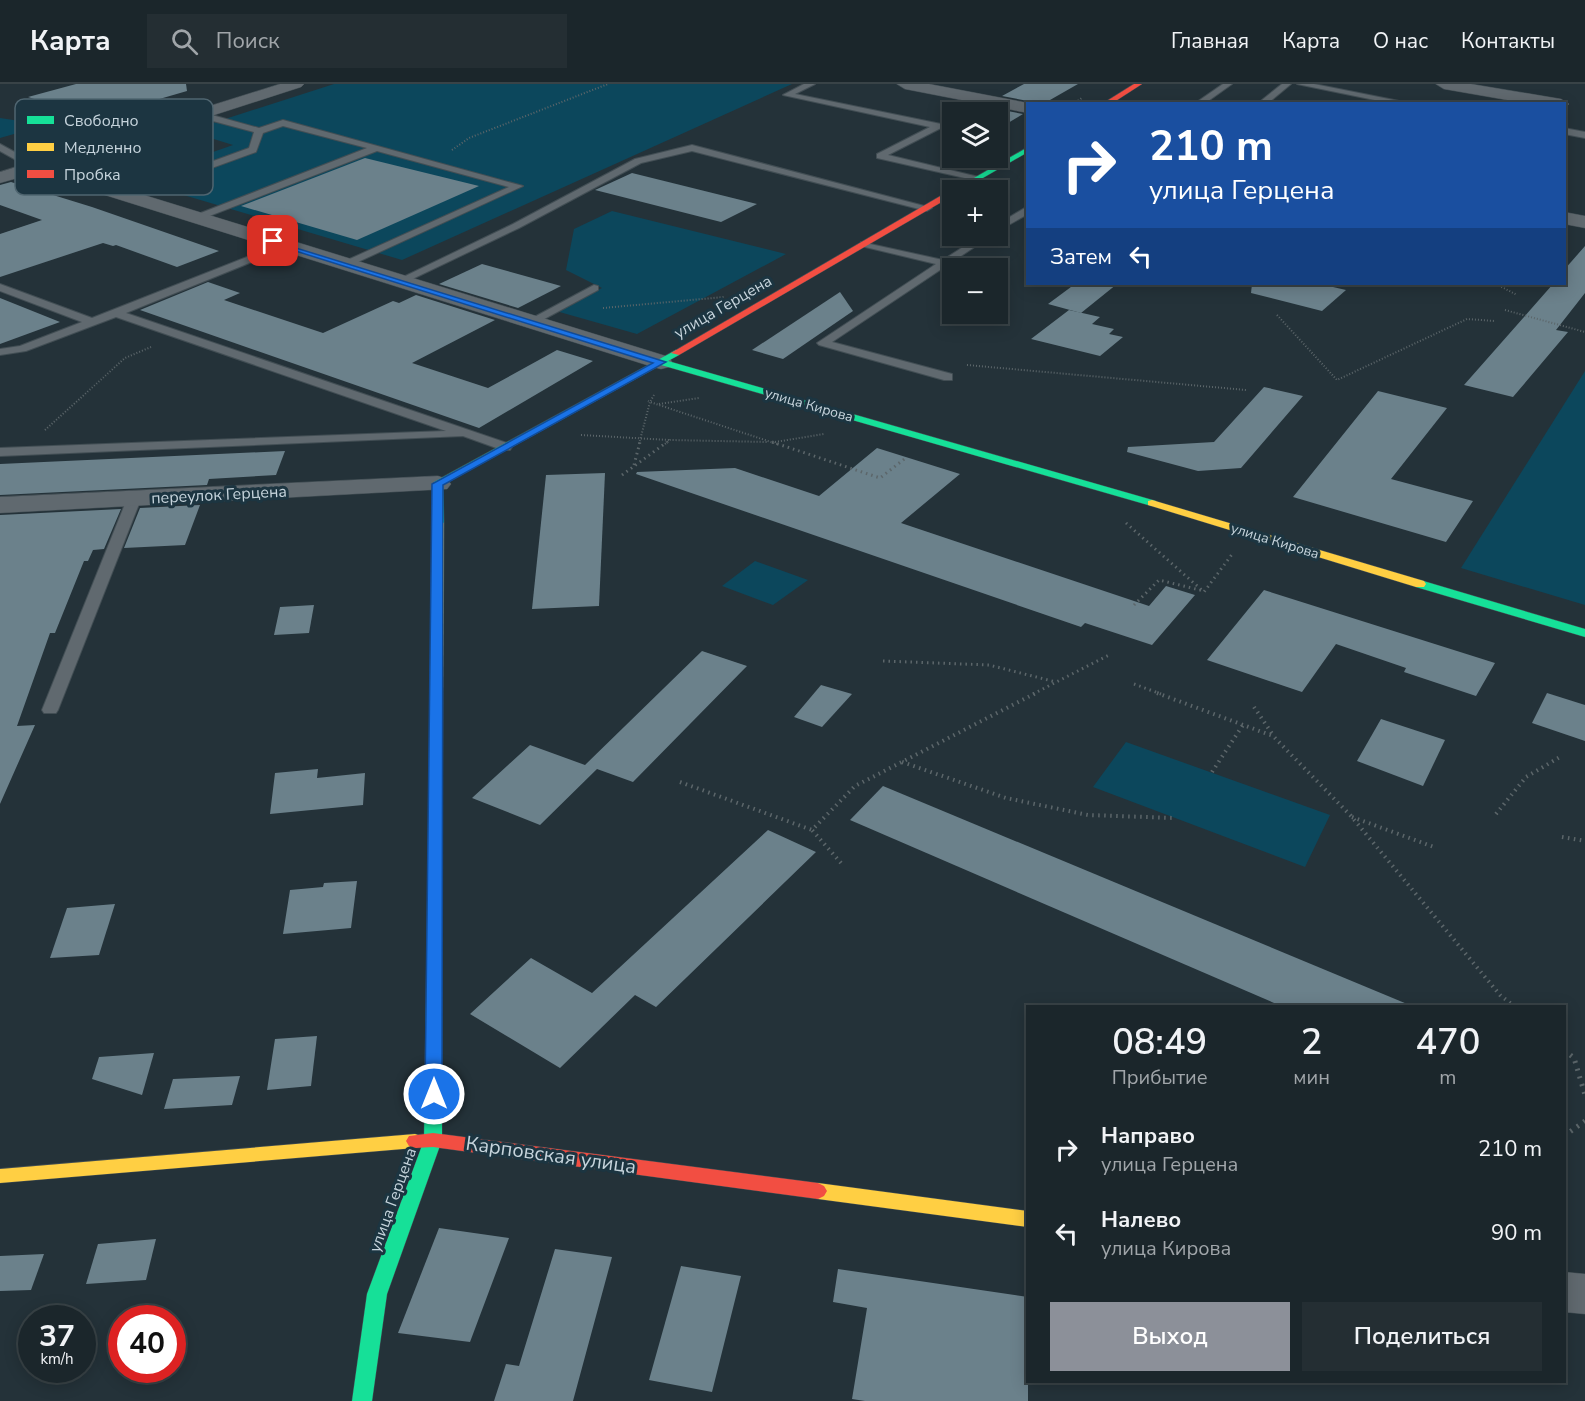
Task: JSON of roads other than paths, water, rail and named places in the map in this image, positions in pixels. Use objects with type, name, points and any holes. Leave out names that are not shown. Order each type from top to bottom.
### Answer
[{"type":"street","points":[[213,111],[296,84]]},
{"type":"street","points":[[905,84],[1026,108]]},
{"type":"street","points":[[1108,102],[1138,84]]},
{"type":"street","points":[[1444,84],[1555,102]]},
{"type":"street","points":[[976,180],[1026,150]]},
{"type":"street","points":[[0,178],[15,173]]},
{"type":"street","name":"улица Кирова","points":[[123,195],[661,362],[1585,633]]},
{"type":"street","name":"улица Герцена","points":[[362,1401],[376,1294],[433,1140],[438,484],[661,362],[942,199]]},
{"type":"street","points":[[1566,218],[1585,222]]},
{"type":"street","name":"переулок Герцена","points":[[0,506],[438,484]]},
{"type":"street","name":"Карповская улица","points":[[0,1176],[433,1140],[1026,1219]]},
{"type":"street","points":[[1566,1292],[1585,1294]]},
{"type":"lane","points":[[811,84],[788,95],[938,126],[880,156],[970,180]]},
{"type":"lane","points":[[1201,102],[1228,84]]},
{"type":"lane","points":[[1264,102],[1287,84]]},
{"type":"lane","points":[[1301,84],[1399,102]]},
{"type":"lane","points":[[213,118],[259,131],[283,123],[518,186],[346,264]]},
{"type":"lane","points":[[213,164],[253,150],[259,131]]},
{"type":"lane","points":[[1566,131],[1585,135]]},
{"type":"lane","points":[[0,147],[15,156]]},
{"type":"lane","points":[[196,218],[376,148]]},
{"type":"lane","points":[[400,281],[516,226],[638,161],[692,148],[927,208]]},
{"type":"lane","points":[[892,164],[969,180]]},
{"type":"lane","points":[[1008,222],[1026,210]]},
{"type":"lane","points":[[865,244],[942,263]]},
{"type":"lane","points":[[0,352],[22,349],[285,245]]},
{"type":"lane","points":[[952,258],[970,246]]},
{"type":"lane","points":[[942,264],[823,343],[948,377]]},
{"type":"lane","points":[[0,287],[91,322]]},
{"type":"lane","points":[[531,322],[594,288]]},
{"type":"lane","points":[[116,313],[506,447]]},
{"type":"lane","points":[[0,452],[468,434]]},
{"type":"lane","points":[[50,710],[134,499]]}]
